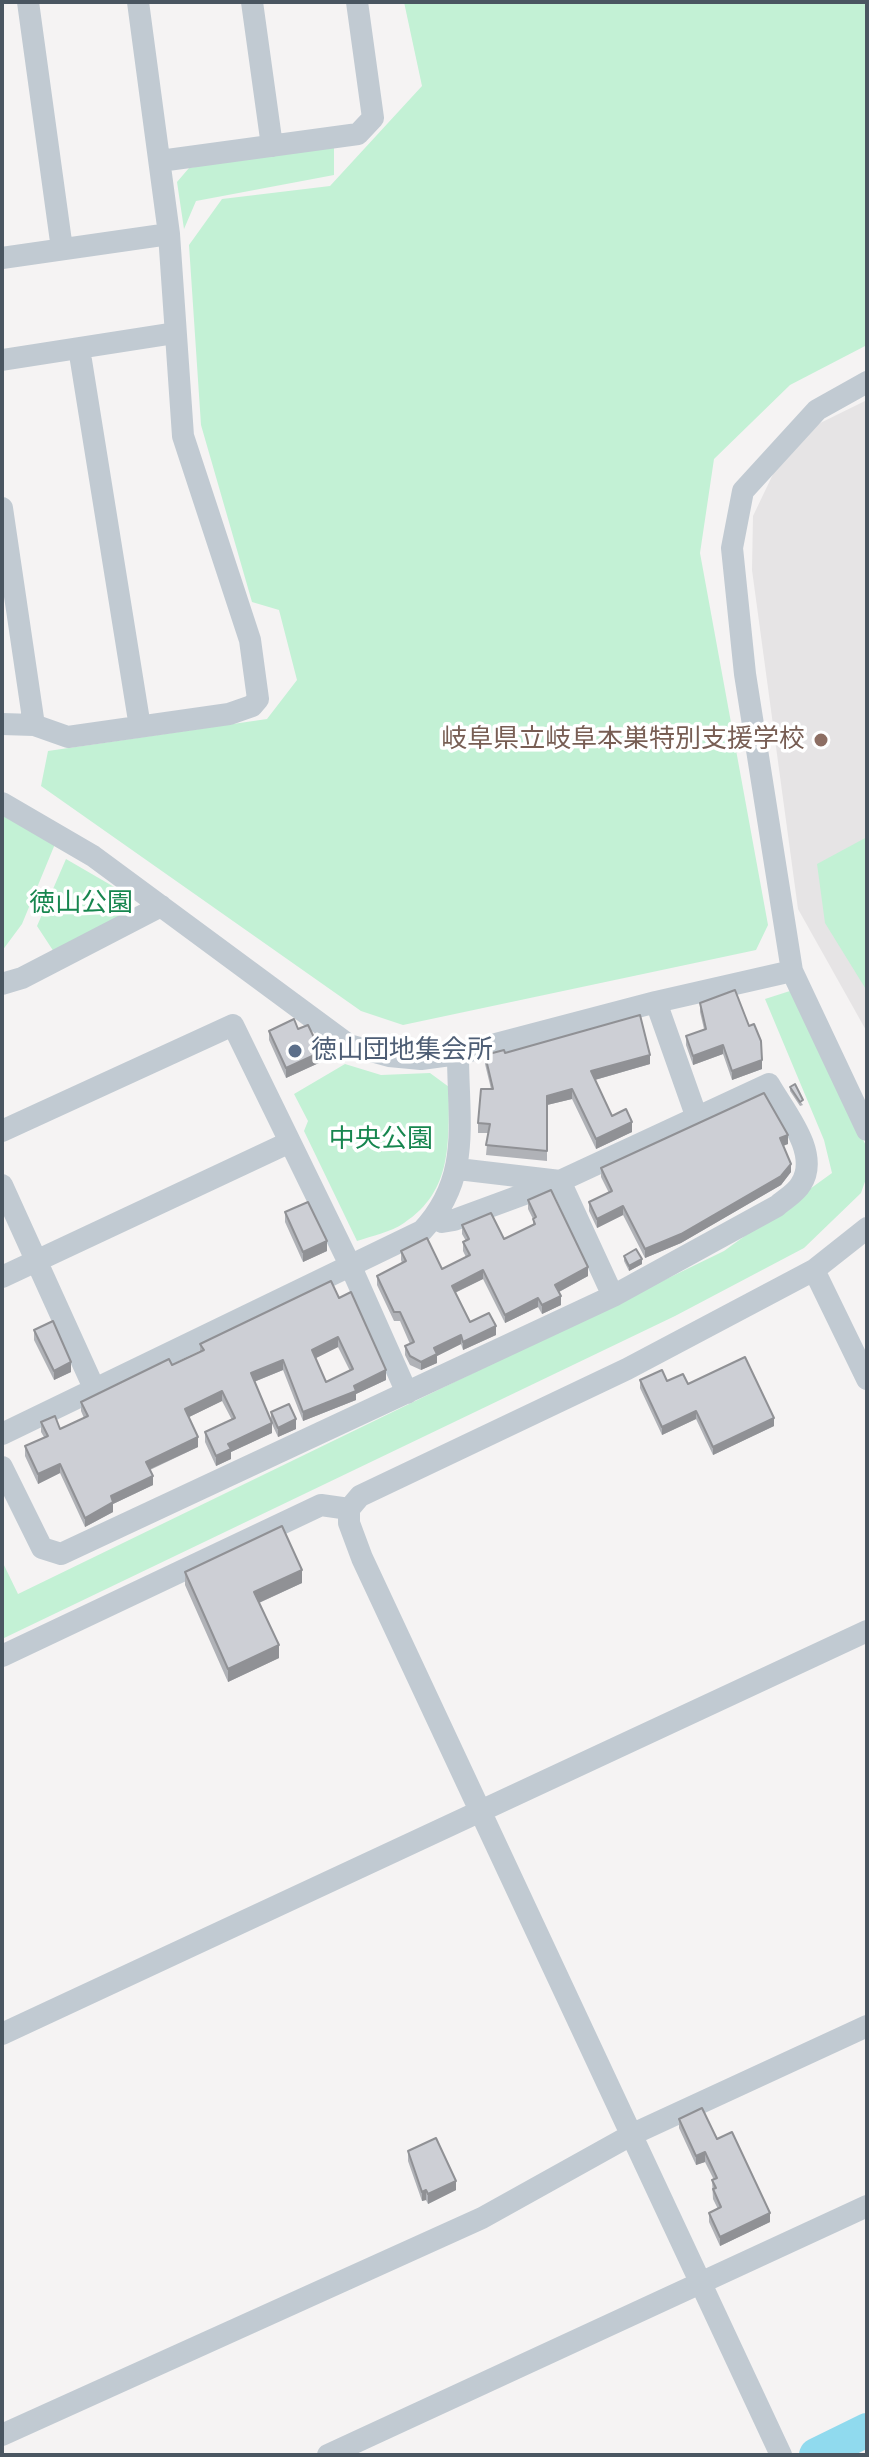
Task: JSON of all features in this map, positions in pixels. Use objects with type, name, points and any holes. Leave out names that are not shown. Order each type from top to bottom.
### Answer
[{"type":"street","points":[[28,2],[62,249]]},
{"type":"street","points":[[2,724],[34,725],[68,737],[229,714],[252,706],[258,699],[250,640],[183,436],[169,234],[138,2]]},
{"type":"street","points":[[252,2],[272,146]]},
{"type":"street","points":[[160,161],[358,134],[373,118],[357,2]]},
{"type":"street","points":[[2,258],[169,234]]},
{"type":"street","points":[[2,360],[175,333]]},
{"type":"street","points":[[79,348],[140,727]]},
{"type":"street","points":[[867,382],[817,410],[743,491],[732,548],[745,674],[792,971],[867,1130]]},
{"type":"street","points":[[2,508],[34,725]]},
{"type":"street","points":[[2,803],[93,856],[349,1045],[389,1056],[421,1059],[458,1054],[656,1002],[792,971]]},
{"type":"street","points":[[2,984],[22,978],[161,906]]},
{"type":"street","points":[[656,1002],[697,1118]]},
{"type":"street","points":[[2,1131],[233,1025],[351,1267],[407,1393]]},
{"type":"street","points":[[2,1434],[422,1231],[451,1191],[458,1169],[458,1054]]},
{"type":"street","points":[[2,1467],[42,1548],[61,1554],[613,1296],[777,1206],[800,1186],[807,1170],[805,1147],[769,1084],[560,1181],[454,1220],[442,1222],[434,1218]]},
{"type":"street","points":[[2,1277],[290,1142]]},
{"type":"street","points":[[458,1169],[560,1181]]},
{"type":"street","points":[[560,1181],[613,1296]]},
{"type":"street","points":[[2,1185],[94,1388]]},
{"type":"street","points":[[777,2447],[362,1558],[349,1523],[349,1509],[360,1496],[627,1369],[814,1270],[867,1228]]},
{"type":"street","points":[[814,1270],[867,1379]]},
{"type":"street","points":[[2,1656],[321,1505],[349,1509]]},
{"type":"street","points":[[2,2034],[867,1631]]},
{"type":"street","points":[[2,2435],[482,2218],[633,2134],[867,2026]]},
{"type":"street","points":[[328,2455],[867,2206]]},
{"type":"shaded area","name":"岐阜県立岐阜本巣特別支援学校","points":[[867,400],[867,1032],[798,909],[752,570],[753,516],[775,470],[810,428]]},
{"type":"green space","points":[[404,2],[867,2],[867,345],[790,385],[714,459],[700,553],[768,925],[756,950],[403,1025],[361,1011],[41,786],[48,751],[267,719],[297,680],[279,610],[252,602],[201,425],[189,245],[222,199],[330,186],[422,86]]},
{"type":"green space","points":[[334,142],[334,175],[196,201],[184,229],[177,182],[189,168]]},
{"type":"green space","points":[[2,812],[55,844],[22,924],[2,951]]},
{"type":"green space","points":[[867,837],[867,991],[825,923],[817,864]]},
{"type":"green space","name":"徳山公園","points":[[66,859],[128,895],[125,920],[54,952],[37,926]]},
{"type":"green space","points":[[793,990],[867,1148],[867,1176],[861,1193],[804,1248],[675,1316],[2,1639],[2,1561],[18,1594],[724,1251],[832,1173],[824,1140],[765,999]]},
{"type":"green space","name":"中央公園","points":[[345,1064],[381,1075],[430,1073],[449,1087],[448,1145],[440,1180],[432,1195],[420,1210],[399,1226],[357,1241],[304,1131],[308,1121],[294,1094]]},
{"type":"building","points":[[735,990],[749,1026],[754,1024],[761,1041],[762,1060],[732,1071],[723,1045],[693,1056],[686,1036],[706,1029],[700,1003]]},
{"type":"building","points":[[640,1015],[650,1055],[591,1071],[612,1116],[626,1109],[632,1122],[596,1139],[572,1089],[547,1096],[547,1151],[486,1145],[490,1124],[478,1123],[481,1089],[493,1089],[485,1055],[504,1050],[505,1053]]},
{"type":"building","name":"徳山団地集会所","points":[[294,1019],[298,1029],[308,1025],[321,1052],[286,1068],[269,1031]]},
{"type":"building","points":[[795,1084],[803,1100],[800,1102],[790,1087]]},
{"type":"building","points":[[764,1093],[788,1135],[780,1138],[791,1164],[781,1176],[681,1234],[645,1249],[623,1206],[597,1219],[589,1202],[612,1191],[601,1168]]},
{"type":"building","points":[[551,1190],[588,1267],[555,1285],[561,1296],[542,1305],[538,1298],[505,1315],[483,1270],[452,1286],[470,1322],[489,1313],[496,1326],[463,1342],[461,1335],[434,1348],[437,1354],[421,1362],[410,1356],[405,1346],[414,1342],[400,1312],[394,1312],[377,1276],[406,1261],[401,1251],[427,1238],[442,1269],[470,1255],[463,1242],[469,1239],[462,1225],[491,1213],[504,1239],[535,1224],[533,1219],[536,1217],[528,1200]]},
{"type":"building","points":[[308,1202],[327,1241],[303,1252],[285,1212]]},
{"type":"building","points":[[636,1249],[642,1259],[629,1266],[624,1256]]},
{"type":"building","points":[[331,1281],[339,1298],[351,1292],[386,1370],[354,1386],[356,1391],[303,1412],[283,1360],[251,1373],[272,1423],[228,1444],[231,1449],[216,1456],[205,1432],[235,1418],[222,1391],[185,1409],[198,1437],[146,1462],[153,1476],[111,1496],[113,1502],[85,1518],[60,1464],[38,1474],[25,1446],[48,1436],[41,1422],[55,1416],[60,1429],[88,1416],[81,1402],[169,1359],[172,1365],[204,1350],[200,1344]],"holes":[[[338,1337],[353,1369],[326,1382],[312,1350]]]},
{"type":"building","points":[[53,1321],[71,1362],[54,1371],[34,1330]]},
{"type":"building","points":[[745,1357],[774,1418],[713,1447],[696,1411],[662,1427],[640,1380],[662,1370],[667,1381],[683,1374],[688,1384]]},
{"type":"building","points":[[289,1404],[296,1419],[278,1428],[271,1412]]},
{"type":"building","points":[[282,1526],[302,1570],[254,1592],[279,1645],[228,1669],[185,1572]]},
{"type":"building","points":[[702,2108],[717,2139],[732,2132],[770,2213],[720,2237],[709,2213],[721,2207],[713,2189],[716,2188],[712,2180],[717,2178],[705,2152],[696,2156],[679,2119]]},
{"type":"building","points":[[436,2138],[456,2181],[428,2194],[426,2190],[422,2192],[408,2151]]},
{"type":"waterway","points":[[816,2455],[867,2430]]},
{"type":"place","name":"岐阜県立岐阜本巣特別支援学校","points":[[821,740]]},
{"type":"place","name":"徳山団地集会所","points":[[295,1051]]}]
